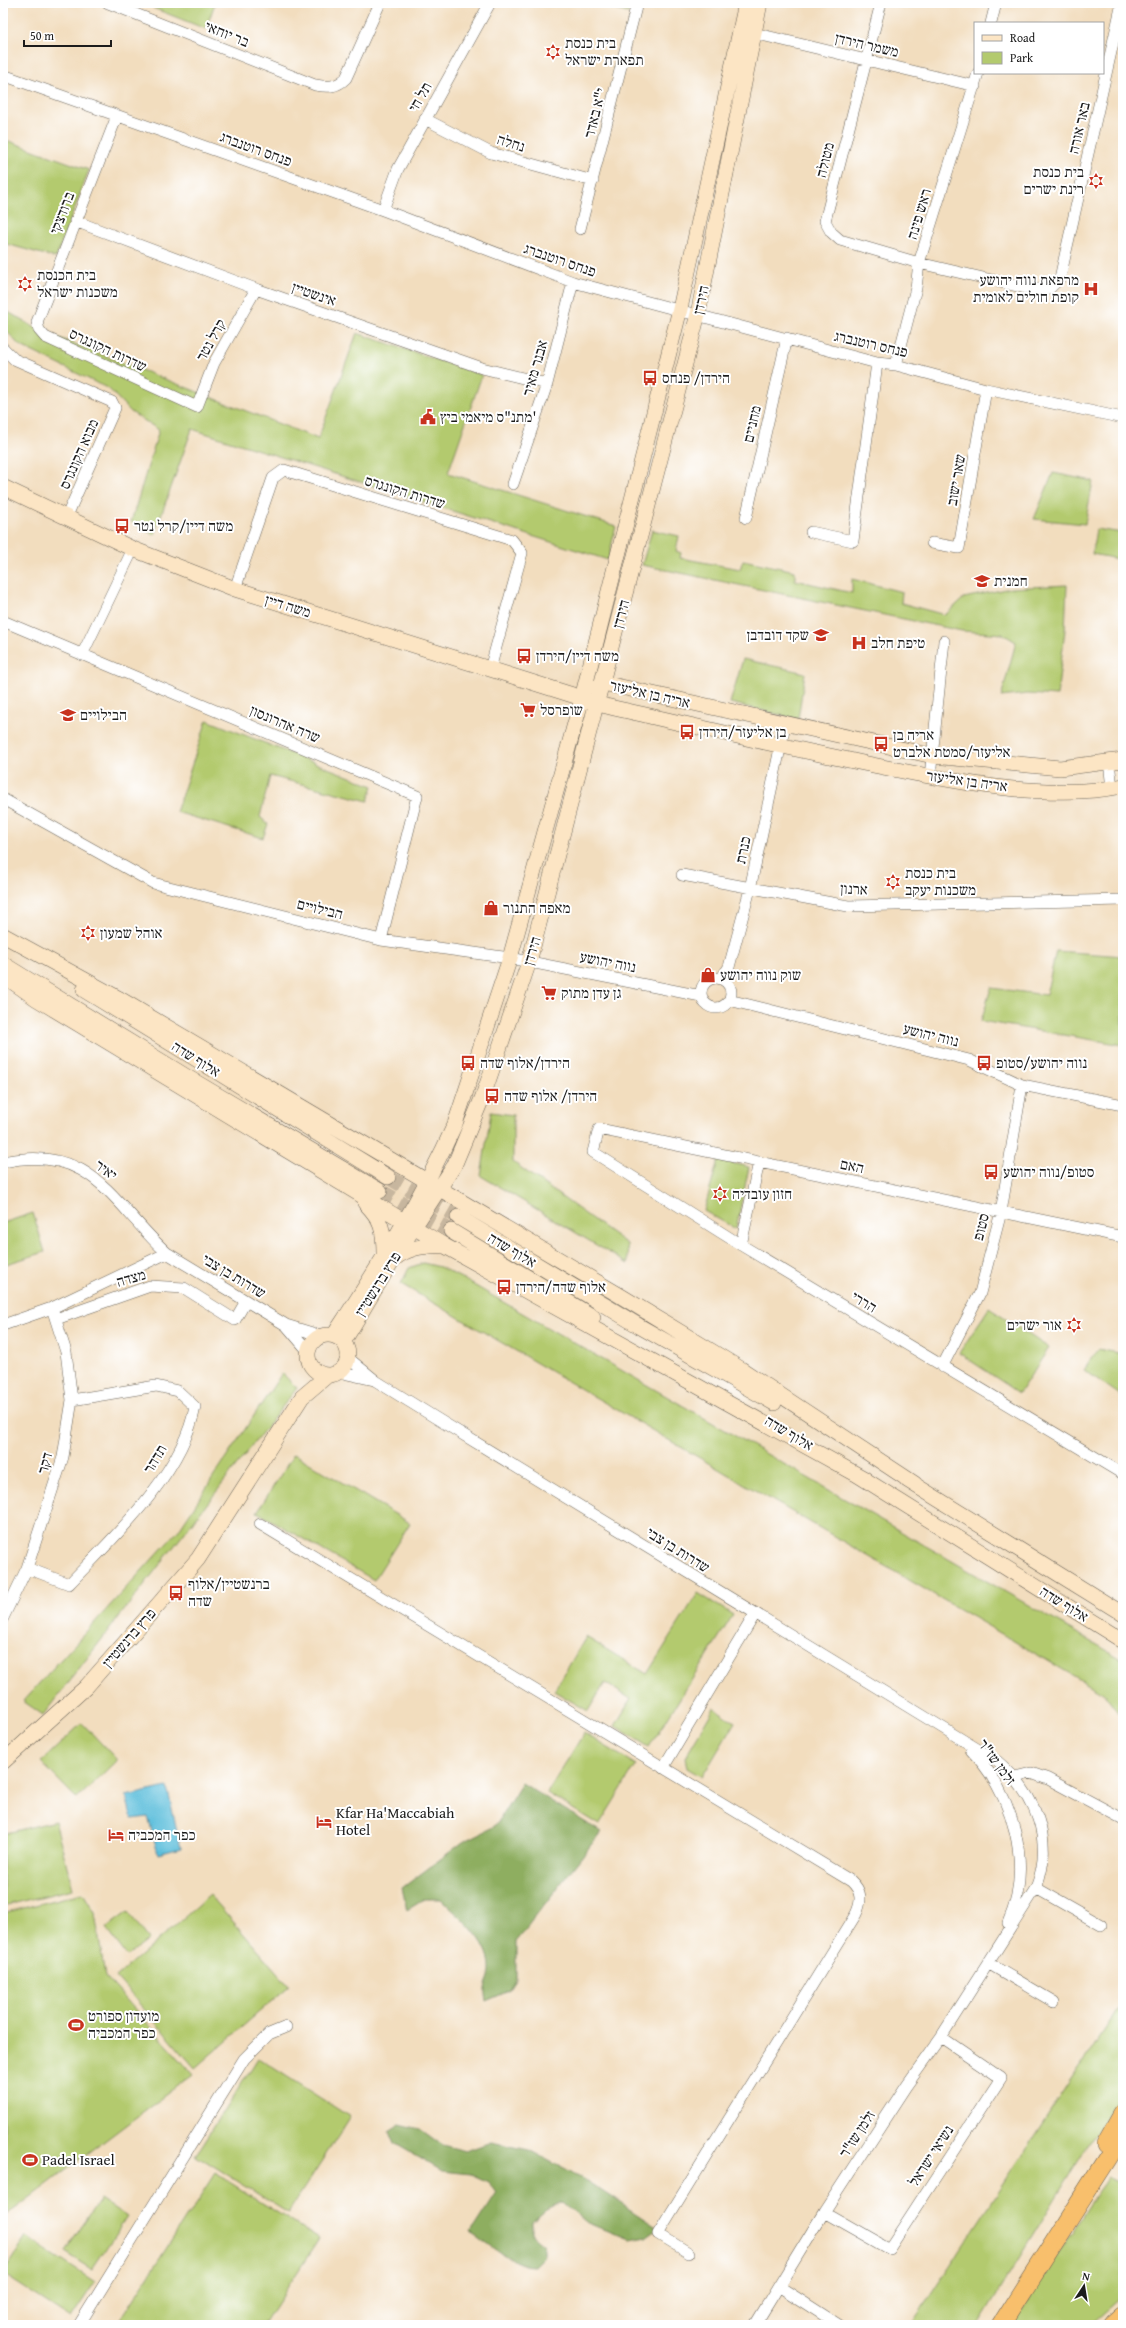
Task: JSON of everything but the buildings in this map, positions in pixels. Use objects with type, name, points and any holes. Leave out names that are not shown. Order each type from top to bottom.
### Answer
[{"type":"highway","points":[[1022,2293],[1123,2113]]},
{"type":"highway","points":[[1002,2325],[1123,2134]]},
{"type":"highway","points":[[1113,2325],[1123,2316]]},
{"type":"street","name":"בר יוחאי","points":[[108,3],[315,85],[336,86],[346,78],[380,3]]},
{"type":"street","name":"תל חי","points":[[383,210],[398,169],[490,3]]},
{"type":"street","name":"י\"א באדר","points":[[580,229],[594,181],[637,3]]},
{"type":"street","name":"הירדן","points":[[409,1225],[427,1181],[455,1124],[510,958],[582,698],[680,309],[746,3]]},
{"type":"street","name":"הירדן","points":[[409,1225],[441,1189],[454,1166],[484,1096],[529,962],[698,314],[760,3]]},
{"type":"street","name":"מטולה","points":[[881,3],[825,221],[831,232],[840,240],[919,262]]},
{"type":"street","points":[[991,22],[996,3]]},
{"type":"street","name":"באר אורה","points":[[919,262],[1034,290],[1050,288],[1060,278],[1122,3]]},
{"type":"street","name":"משמר הירדן","points":[[753,33],[974,86]]},
{"type":"street","name":"ראש פינה","points":[[896,365],[916,288],[919,262],[978,74]]},
{"type":"street","name":"פנחס רוטנברג","points":[[3,75],[383,210],[573,282],[680,309],[877,363],[896,365],[986,389],[1123,418]]},
{"type":"street","name":"ברודצקי","points":[[37,322],[117,116]]},
{"type":"street","name":"נחלה","points":[[425,119],[492,153],[594,181]]},
{"type":"street","name":"אינשטיין","points":[[75,221],[256,289],[482,368],[547,384]]},
{"type":"street","name":"אבנר מאיר","points":[[513,484],[547,384],[573,282]]},
{"type":"street","name":"קרל נטר","points":[[197,407],[214,364],[256,289]]},
{"type":"street","name":"שדרות הקונגרס","points":[[37,322],[39,330],[45,337],[197,407]]},
{"type":"street","name":"מחניים","points":[[746,518],[787,338]]},
{"type":"street","name":"מבוא הקונגרס","points":[[3,348],[14,360],[112,402],[115,408],[66,518]]},
{"type":"street","points":[[811,532],[853,541],[877,363]]},
{"type":"street","name":"שאר ישוב","points":[[932,543],[959,548],[986,389]]},
{"type":"street","name":"שדרות הקונגרס","points":[[234,589],[273,478],[284,470],[512,540],[522,554],[490,668]]},
{"type":"street","name":"משה דיין","points":[[3,487],[133,549],[234,589],[582,698]]},
{"type":"street","points":[[82,655],[133,549]]},
{"type":"street","name":"שרה אהרונסון","points":[[3,621],[417,796],[381,940]]},
{"type":"street","points":[[930,777],[944,641]]},
{"type":"street","name":"אריה בן אליעזר","points":[[582,698],[603,683],[785,725],[933,756],[1060,768],[1116,761]]},
{"type":"street","name":"אריה בן אליעזר","points":[[582,698],[597,704],[780,746],[930,777],[1062,792],[1118,787]]},
{"type":"street","name":"כנרת","points":[[721,979],[730,968],[750,889],[785,725]]},
{"type":"street","points":[[1116,761],[1118,787]]},
{"type":"street","name":"הבילויים","points":[[3,800],[153,882],[381,940],[510,958]]},
{"type":"street","name":"ארנון","points":[[682,875],[750,889],[848,906],[1123,900]]},
{"type":"street","points":[[3,935],[118,998],[441,1189],[734,1365],[915,1484]]},
{"type":"street","name":"אלוף שדה","points":[[3,943],[104,1002],[388,1177]]},
{"type":"street","name":"נווה יהושע","points":[[510,958],[701,996]]},
{"type":"street","name":"אלוף שדה","points":[[3,964],[187,1077],[380,1191]]},
{"type":"street","points":[[3,975],[37,999],[409,1225],[865,1479]]},
{"type":"street","points":[[716,978],[721,979],[725,981],[731,990],[729,1000],[723,1006],[714,1008],[706,1004],[701,996],[701,990],[706,982],[716,978]]},
{"type":"street","name":"נווה יהושע","points":[[729,1000],[969,1060],[1022,1085],[1123,1105]]},
{"type":"street","name":"סטופ","points":[[942,1367],[980,1293],[1001,1212],[1022,1085]]},
{"type":"street","name":"האם","points":[[593,1152],[599,1129],[1123,1237]]},
{"type":"street","name":"הררי","points":[[593,1152],[742,1246],[1123,1474]]},
{"type":"street","name":"יאיר","points":[[3,1162],[25,1157],[58,1161],[94,1176],[113,1194],[152,1240],[167,1253]]},
{"type":"street","points":[[742,1246],[759,1162]]},
{"type":"street","points":[[353,1191],[380,1220],[388,1258],[408,1251],[432,1246],[445,1246]]},
{"type":"street","name":"אלוף שדה","points":[[458,1217],[639,1326],[864,1453],[1123,1614]]},
{"type":"street","name":"פרץ ברנשטיין","points":[[333,1338],[409,1225]]},
{"type":"street","name":"אלוף שדה","points":[[451,1232],[865,1479],[1123,1642]]},
{"type":"street","name":"שדרות בן צבי","points":[[167,1253],[286,1325],[333,1338]]},
{"type":"street","name":"מצדה","points":[[3,1325],[52,1308],[167,1253]]},
{"type":"street","name":"מצדה","points":[[56,1319],[150,1286],[184,1288],[235,1320],[246,1301]]},
{"type":"street","name":"דקר","points":[[3,1618],[28,1568],[63,1457],[72,1400],[66,1352],[52,1308]]},
{"type":"street","name":"שדרות בן צבי","points":[[286,1325],[309,1356]]},
{"type":"street","points":[[333,1338],[348,1352],[348,1358],[343,1368],[333,1373],[315,1369],[309,1356],[313,1342],[333,1338]]},
{"type":"street","name":"פרץ ברנשטיין","points":[[302,1397],[309,1356]]},
{"type":"street","name":"שדרות בן צבי","points":[[348,1358],[376,1381],[965,1743]]},
{"type":"street","name":"שדרות בן צבי","points":[[333,1373],[376,1381]]},
{"type":"street","name":"פרץ ברנשטיין","points":[[3,1762],[86,1687],[198,1559],[302,1397],[333,1373]]},
{"type":"street","name":"תדהר","points":[[28,1568],[69,1584],[122,1529],[152,1492],[174,1457],[192,1424],[195,1407],[178,1391],[156,1386],[72,1400]]},
{"type":"street","points":[[260,1524],[851,1882],[859,1892],[861,1898],[856,1914],[658,2234],[689,2253]]},
{"type":"street","points":[[663,1768],[755,1614]]},
{"type":"street","name":"זלמן שז\"ר","points":[[755,2325],[780,2287],[824,2212],[906,2086],[941,2037],[1036,1888],[1043,1863],[1043,1844],[1034,1807],[1024,1788],[1015,1777],[997,1761],[965,1743]]},
{"type":"street","name":"זלמן שז\"ר","points":[[965,1743],[994,1779],[1006,1801],[1013,1823],[1018,1848],[1018,1881],[1016,1901],[988,1963]]},
{"type":"street","points":[[1015,1777],[1031,1773],[1048,1779],[1123,1819]]},
{"type":"street","points":[[1036,1888],[1101,1925]]},
{"type":"street","points":[[988,1963],[1054,2002]]},
{"type":"street","points":[[79,2325],[244,2059],[269,2034],[286,2027]]},
{"type":"street","name":"נשיאי ישראל","points":[[824,2212],[889,2249],[1001,2078],[941,2037]]},
{"type":"street","points":[[780,2287],[839,2325]]},
{"type":"green space","points":[[155,3],[215,3],[206,29],[153,8]]},
{"type":"green space","points":[[588,3],[631,3],[628,13]]},
{"type":"green space","points":[[3,139],[89,170],[56,258],[3,243]]},
{"type":"green space","points":[[3,309],[39,330],[318,439],[357,333],[482,375],[448,473],[616,526],[608,560],[192,429],[154,535],[131,522],[159,430],[131,412],[109,389],[19,345],[3,327]]},
{"type":"green space","points":[[1053,473],[1093,481],[1085,524],[1034,519]]},
{"type":"green space","points":[[1096,529],[1123,533],[1123,560],[1092,554]]},
{"type":"green space","points":[[652,530],[679,536],[676,551],[681,553],[680,558],[740,569],[743,560],[795,571],[795,580],[852,593],[852,579],[902,592],[901,603],[945,615],[964,598],[1010,588],[1067,585],[1065,630],[1057,696],[1027,694],[1001,697],[1016,642],[1003,634],[962,631],[642,565]]},
{"type":"green space","points":[[743,659],[805,673],[798,719],[730,703]]},
{"type":"green space","points":[[207,720],[373,786],[368,801],[270,776],[260,817],[268,824],[263,838],[176,812]]},
{"type":"green space","points":[[1056,951],[1123,956],[1123,1045],[981,1021],[991,988],[1046,995]]},
{"type":"green space","points":[[491,1112],[513,1115],[513,1162],[627,1244],[628,1264],[481,1176]]},
{"type":"green space","points":[[718,1160],[749,1167],[736,1229],[704,1211]]},
{"type":"green space","points":[[33,1213],[45,1252],[3,1265],[3,1223]]},
{"type":"green space","points":[[423,1263],[440,1267],[465,1280],[1120,1658],[1123,1660],[1123,1719],[1103,1693],[401,1284],[409,1268]]},
{"type":"green space","points":[[989,1308],[1049,1348],[1019,1393],[959,1353]]},
{"type":"green space","points":[[1098,1349],[1123,1354],[1123,1397],[1084,1370]]},
{"type":"green space","points":[[282,1373],[297,1388],[43,1715],[23,1701],[178,1531]]},
{"type":"green space","points":[[294,1454],[410,1523],[374,1580],[257,1512]]},
{"type":"green space","points":[[698,1593],[733,1615],[649,1747],[615,1726],[631,1699],[605,1683],[588,1711],[554,1691],[586,1637],[647,1674]]},
{"type":"green space","points":[[714,1708],[735,1722],[702,1777],[687,1768],[685,1757]]},
{"type":"green space","points":[[82,1723],[117,1760],[77,1799],[41,1762]]},
{"type":"green space","points":[[584,1733],[636,1765],[599,1825],[547,1793]]},
{"type":"green space","points":[[522,1783],[601,1832],[516,1941],[516,1980],[509,1991],[486,2001],[485,1990],[490,1973],[489,1958],[479,1939],[464,1921],[441,1899],[425,1899],[407,1910],[402,1888],[463,1842],[495,1826]]},
{"type":"green space","points":[[55,1821],[73,1889],[3,1906],[3,1834]]},
{"type":"green space","name":"מועדון ספורט כפר המכביה","points":[[83,1893],[95,1913],[105,1976],[193,2074],[3,2218],[3,1913]]},
{"type":"green space","points":[[210,1895],[289,1986],[195,2068],[116,1977]]},
{"type":"green space","points":[[128,1912],[149,1939],[127,1956],[106,1928]]},
{"type":"green space","points":[[1123,2001],[1123,2088],[978,2325],[911,2325]]},
{"type":"green space","points":[[258,2058],[350,2117],[288,2213],[196,2155]]},
{"type":"green space","points":[[400,2124],[420,2129],[442,2145],[466,2151],[491,2142],[529,2150],[588,2182],[658,2228],[646,2237],[630,2240],[585,2222],[562,2202],[547,2209],[532,2222],[532,2236],[544,2246],[544,2256],[534,2266],[518,2262],[501,2253],[471,2232],[496,2193],[488,2182],[471,2174],[442,2171],[394,2143],[389,2131]]},
{"type":"green space","points":[[215,2173],[319,2239],[263,2325],[117,2325]]},
{"type":"green space","points":[[1107,2177],[1123,2185],[1123,2296],[1090,2325],[1013,2325]]},
{"type":"green space","points":[[100,2199],[127,2217],[92,2269],[65,2252]]},
{"type":"green space","points":[[26,2237],[95,2282],[71,2318],[3,2274]]},
{"type":"water","points":[[167,1787],[181,1848],[158,1854],[148,1817],[132,1819],[126,1796]]},
{"type":"tunnel","points":[[388,1177],[458,1217]]},
{"type":"tunnel","points":[[380,1191],[451,1231]]},
{"type":"place","name":"בית כנסת תפארת ישראל","points":[[553,52]]},
{"type":"place","name":"בית כנסת רינת ישרים","points":[[1096,181]]},
{"type":"place","name":"בית הכנסת משכנות ישראל","points":[[25,284]]},
{"type":"place","name":"מרפאת נווה יהושע קופת חולים לאומית","points":[[1091,289]]},
{"type":"place","name":"הירדן/ פנחס","points":[[650,378]]},
{"type":"place","name":"מתנ\"ס מיאמי ביץ'","points":[[428,417]]},
{"type":"place","name":"משה דיין/קרל נטר","points":[[122,526]]},
{"type":"place","name":"חמנית","points":[[982,581]]},
{"type":"place","name":"שקד דובדבן","points":[[821,635]]},
{"type":"place","name":"טיפת חלב","points":[[859,643]]},
{"type":"place","name":"משה דיין/הירדן","points":[[524,656]]},
{"type":"place","name":"שופרסל","points":[[528,710]]},
{"type":"place","name":"הבילויים","points":[[68,715]]},
{"type":"place","name":"בן אליעזר/הירדן","points":[[687,732]]},
{"type":"place","name":"אריה בן אליעזר/סמטת אלברט","points":[[881,744]]},
{"type":"place","name":"בית כנסת משכנות יעקב","points":[[893,882]]},
{"type":"place","name":"מאפה התנור","points":[[491,908]]},
{"type":"place","name":"אוהל שמעון","points":[[88,933]]},
{"type":"place","name":"שוק נווה יהושע","points":[[708,975]]},
{"type":"place","name":"גן עדן מתוק","points":[[549,993]]},
{"type":"place","name":"הירדן/אלוף שדה","points":[[468,1063]]},
{"type":"place","name":"נווה יהושע/סטופ","points":[[984,1063]]},
{"type":"place","name":"הירדן/ אלוף שדה","points":[[492,1096]]},
{"type":"place","name":"סטופ/נווה יהושע","points":[[991,1172]]},
{"type":"place","name":"חזון עובדיה","points":[[720,1194]]},
{"type":"place","name":"אלוף שדה/הירדן","points":[[504,1287]]},
{"type":"place","name":"אור ישרים","points":[[1074,1325]]},
{"type":"place","name":"ברנשטיין/אלוף שדה","points":[[176,1593]]},
{"type":"place","name":"Kfar Ha'Maccabiah Hotel","points":[[324,1822]]},
{"type":"place","name":"כפר המכביה","points":[[116,1835]]},
{"type":"place","name":"מועדון ספורט כפר המכביה","points":[[76,2025]]},
{"type":"place","name":"Padel Israel","points":[[30,2160]]}]
